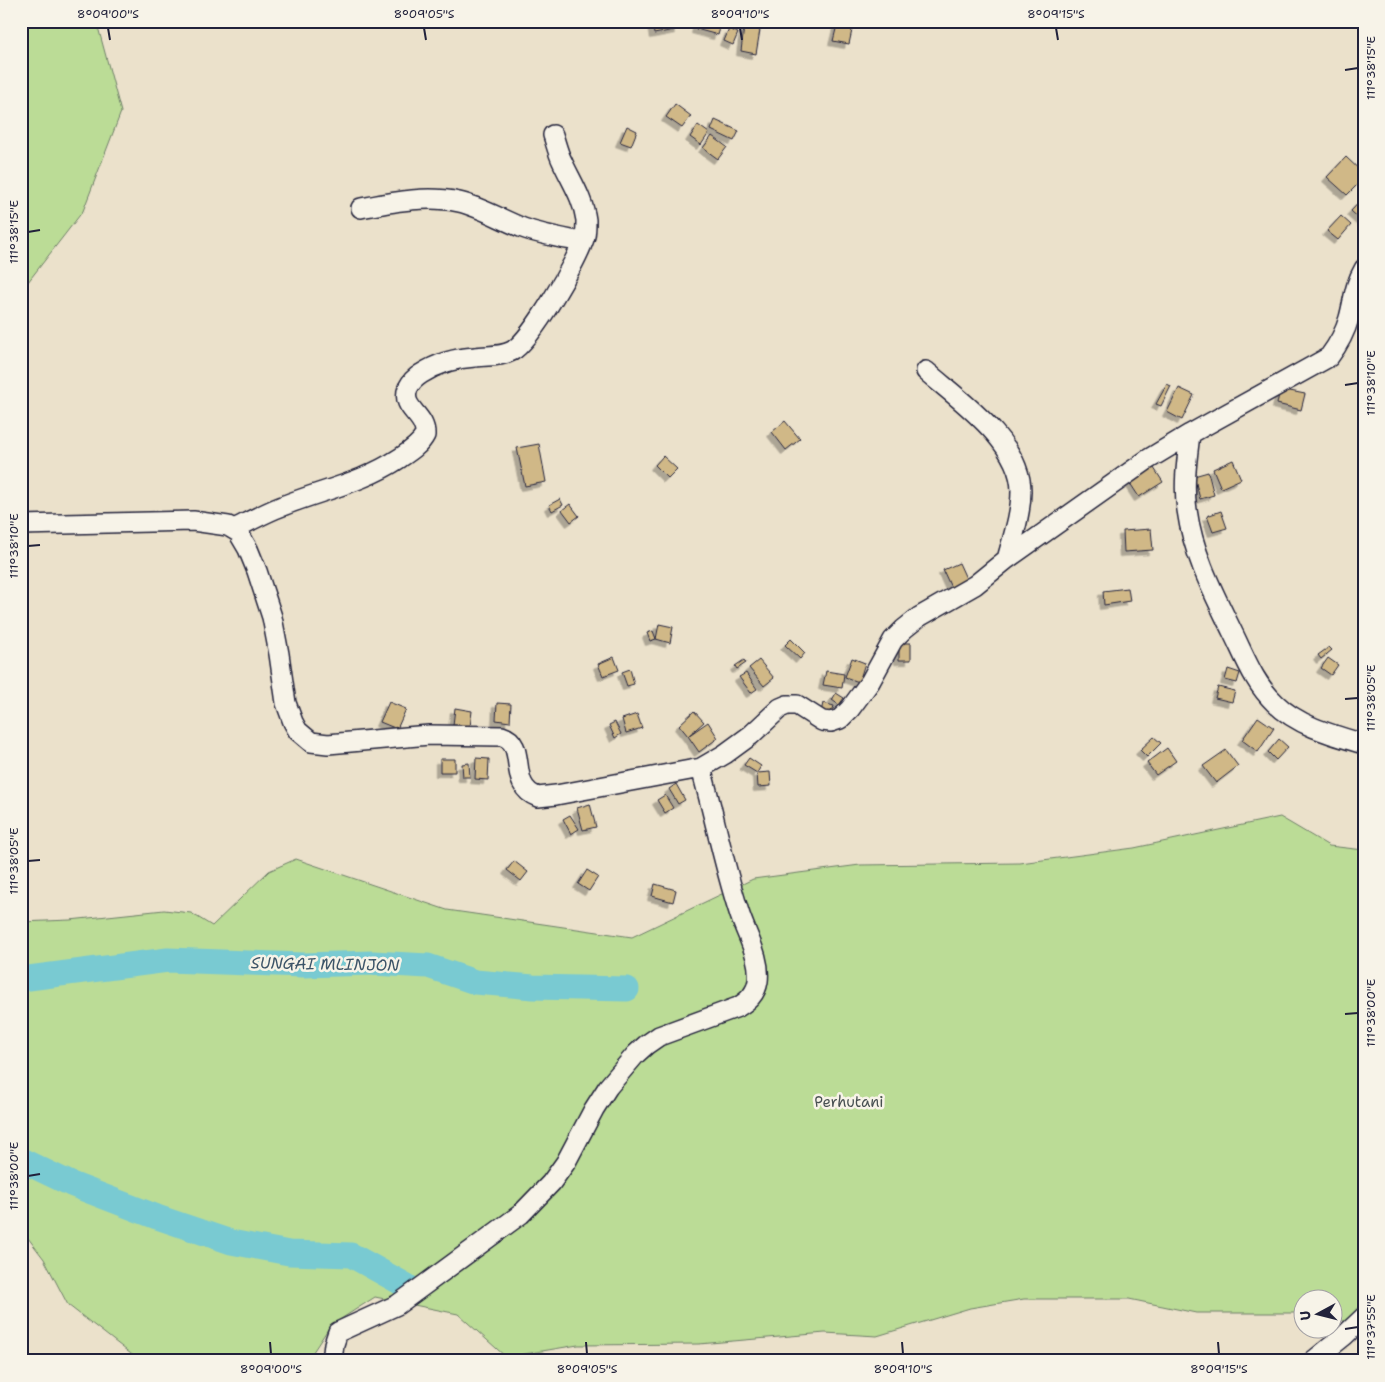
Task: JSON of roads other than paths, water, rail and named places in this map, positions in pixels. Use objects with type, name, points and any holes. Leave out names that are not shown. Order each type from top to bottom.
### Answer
[{"type":"street","points":[[234,529],[276,509],[366,478],[409,452],[420,442],[425,432],[423,422],[409,405],[407,399],[408,387],[415,378],[445,362],[476,356],[498,355],[514,350],[520,344],[549,306],[582,242],[586,227],[583,208],[576,188],[561,160],[553,136]]},
{"type":"street","points":[[361,208],[420,199],[460,202],[524,229],[582,242]]},
{"type":"street","points":[[21,525],[193,521],[221,524],[234,529],[248,549],[272,617],[286,703],[298,731],[311,742],[328,744],[429,734],[507,737],[513,744],[523,785],[527,792],[538,797],[701,768],[725,754],[751,735],[780,708],[787,705],[797,705],[822,721],[831,722],[845,716],[870,682],[893,640],[919,617],[975,585],[1007,559],[1147,460],[1329,357],[1344,333],[1349,319],[1356,282],[1364,270]]},
{"type":"street","points":[[926,371],[992,431],[1012,456],[1017,468],[1021,491],[1019,514],[1007,559]]},
{"type":"street","points":[[1190,434],[1186,463],[1187,509],[1199,562],[1256,681],[1275,704],[1300,721],[1332,735],[1364,744]]},
{"type":"street","points":[[332,1361],[338,1332],[397,1305],[521,1214],[551,1182],[566,1162],[608,1087],[646,1045],[659,1036],[738,1007],[746,1002],[755,991],[758,982],[758,968],[755,954],[739,913],[701,768]]},
{"type":"street","points":[[1313,1361],[1364,1317]]},
{"type":"waterway","name":"SUNGAI MLINJON","points":[[21,979],[168,960],[303,965],[373,963],[428,966],[475,982],[533,987],[627,989]]},
{"type":"waterway","name":"SUNGAI MLINJON","points":[[21,1160],[71,1184],[157,1217],[231,1242],[289,1253],[351,1255],[407,1286]]},
{"type":"park label","name":"Perhutani","points":[[849,1102]]}]
